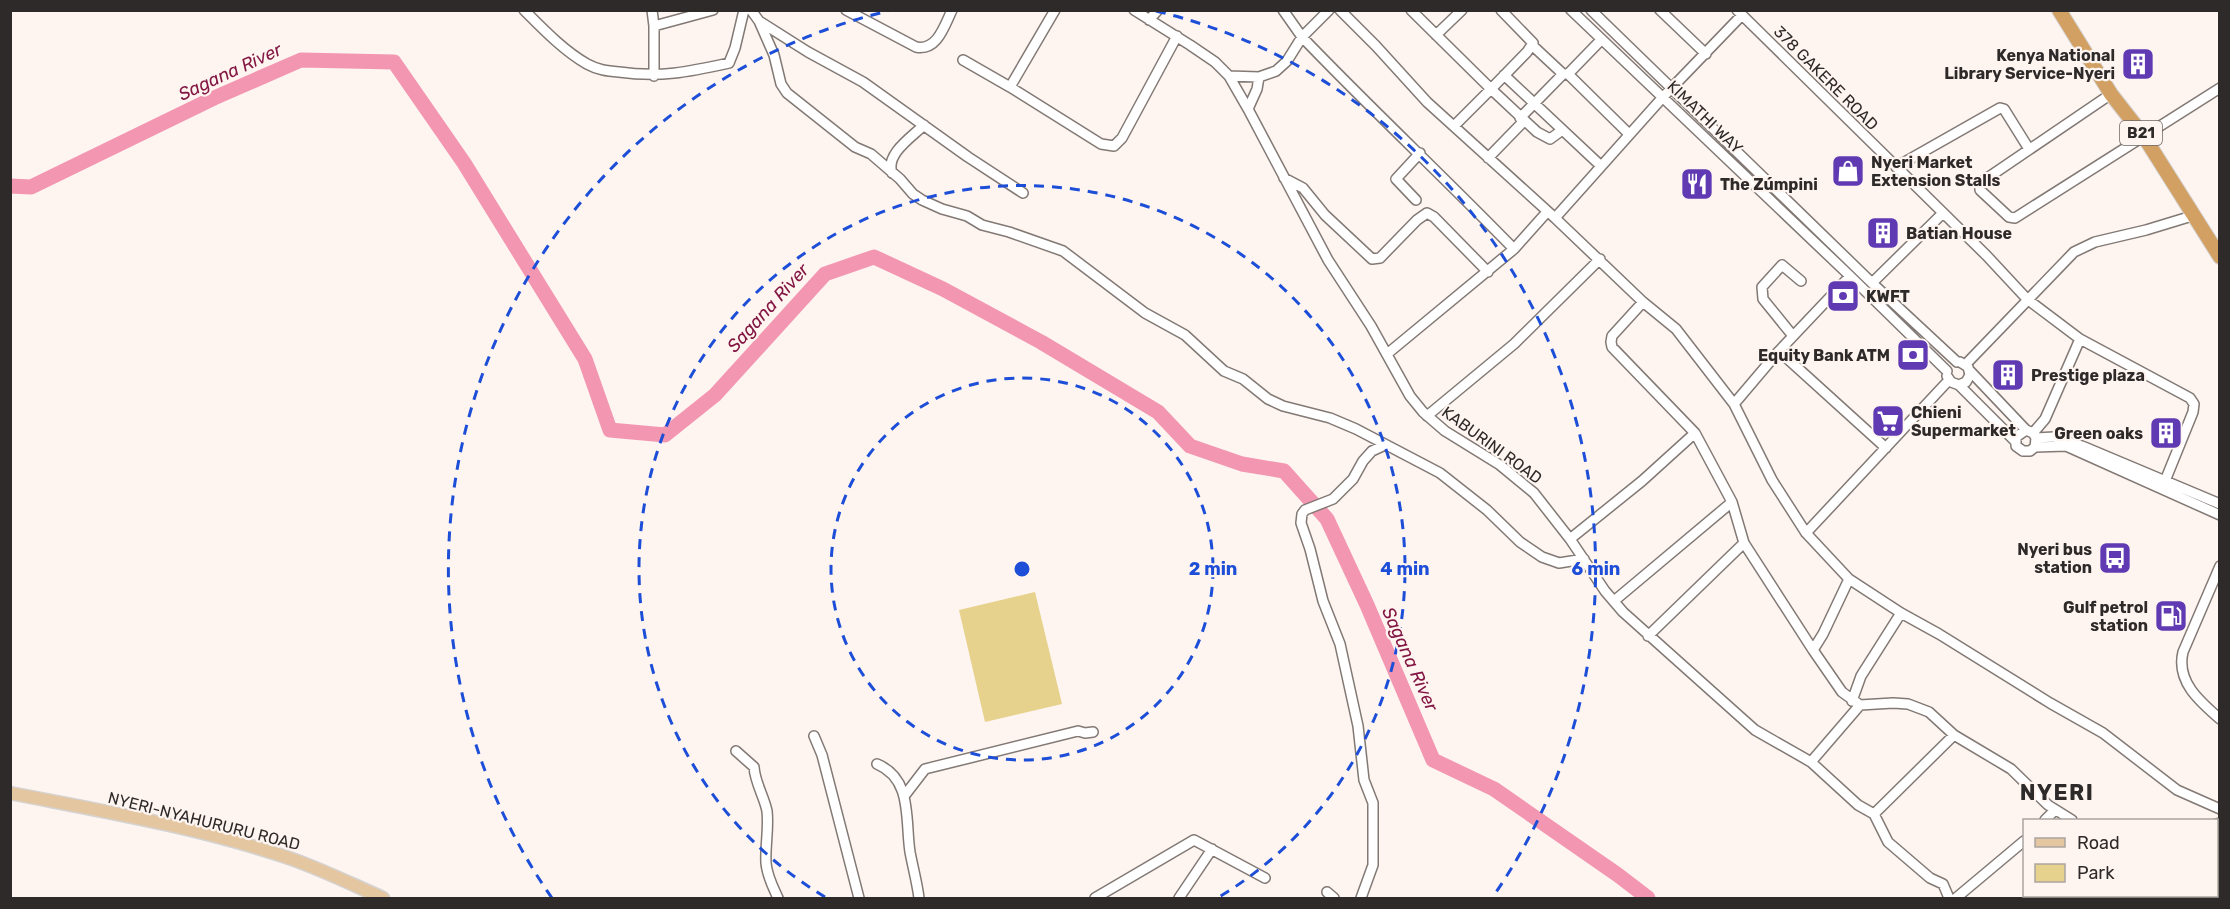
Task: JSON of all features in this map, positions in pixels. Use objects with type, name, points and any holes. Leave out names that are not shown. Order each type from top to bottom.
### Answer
[{"type":"highway","name":"B21","points":[[2059,10],[2111,94],[2143,135],[2220,257]]},
{"type":"main road","name":"NYERI-NYAHURURU ROAD","points":[[10,793],[151,822],[261,849],[313,867],[383,898]]},
{"type":"street","points":[[524,10],[557,42],[588,65],[600,70],[654,76],[729,63],[744,10]]},
{"type":"street","points":[[652,10],[654,76]]},
{"type":"street","points":[[654,26],[712,10]]},
{"type":"street","points":[[751,10],[759,21],[774,55],[781,84],[787,93],[855,147],[871,154],[913,194],[942,209],[967,216],[982,225],[1063,251],[1145,313],[1185,335],[1224,371],[1243,379],[1275,403],[1330,418],[1449,478],[1520,542],[1542,557],[1559,563],[1584,559]]},
{"type":"street","points":[[846,10],[863,14],[916,47],[924,49],[936,40],[952,10]]},
{"type":"street","points":[[1010,87],[1054,10]]},
{"type":"street","name":"KABURINI ROAD","points":[[1134,10],[1215,62],[1229,76],[1328,260],[1371,326],[1410,396],[1427,416],[1445,431],[1500,465],[1534,493],[1614,601],[1648,636],[1755,730],[1811,762],[1858,805],[1874,814],[1888,842],[1930,878],[1943,884],[1949,898]]},
{"type":"street","points":[[1149,20],[1158,10]]},
{"type":"street","points":[[1283,10],[1302,37],[1349,86],[1420,153],[1514,249]]},
{"type":"street","points":[[1229,76],[1259,77],[1276,71],[1287,61],[1302,37],[1329,10]]},
{"type":"street","points":[[1340,10],[1427,102],[1600,259],[1643,302],[1676,329],[1734,404],[1772,480],[1806,533],[1849,579],[2050,703],[2111,737],[2177,790],[2220,809]]},
{"type":"street","points":[[1411,10],[1537,132],[1550,139],[1561,131]]},
{"type":"street","points":[[1436,35],[1462,10]]},
{"type":"street","points":[[1501,10],[1529,37],[1533,46],[1629,134]]},
{"type":"street","name":"KIMATHI WAY","points":[[1571,10],[1850,276],[1959,385]]},
{"type":"street","name":"KIMATHI WAY","points":[[1591,10],[1872,283],[1964,366],[2033,437]]},
{"type":"street","points":[[1660,10],[1706,54]]},
{"type":"street","points":[[1387,354],[1488,272],[1601,166],[1663,97],[1706,54],[1739,13]]},
{"type":"street","name":"378 GAKERE ROAD","points":[[1739,13],[1986,255],[2027,299],[2080,339],[2190,398],[2194,404],[2193,412],[2165,481]]},
{"type":"street","points":[[759,21],[808,52],[863,82],[968,157],[992,171],[1008,185],[1023,193]]},
{"type":"street","points":[[963,60],[1101,144],[1114,146],[1122,138],[1177,36]]},
{"type":"street","points":[[1488,158],[1534,105],[1601,40]]},
{"type":"street","points":[[1454,126],[1533,46]]},
{"type":"street","points":[[1504,75],[1561,131],[1601,166]]},
{"type":"street","points":[[1248,109],[1257,89],[1259,77]]},
{"type":"street","points":[[2111,94],[1980,183],[1980,190],[2012,218],[2220,88]]},
{"type":"street","points":[[1896,168],[2000,108],[2004,109],[2029,149]]},
{"type":"street","points":[[892,173],[889,165],[892,158],[924,125]]},
{"type":"street","points":[[1416,200],[1396,179],[1420,153]]},
{"type":"street","points":[[1284,178],[1303,188],[1325,214],[1372,259],[1380,258],[1417,220],[1427,213],[1434,217],[1488,272]]},
{"type":"street","points":[[1872,283],[1942,214]]},
{"type":"street","points":[[1964,366],[2074,252],[2086,245],[2192,216]]},
{"type":"street","points":[[1427,416],[1514,344],[1600,259]]},
{"type":"street","points":[[1793,336],[1763,299],[1762,287],[1782,265],[1801,281]]},
{"type":"street","points":[[1734,404],[1779,351],[1850,276]]},
{"type":"street","points":[[1643,302],[1612,336],[1612,347],[1695,433],[1732,502],[1744,543],[1842,692],[1856,703],[1893,703],[1929,712],[1954,735],[2011,769],[2048,805],[2070,819]]},
{"type":"street","points":[[1964,366],[1969,379],[1959,385],[2015,441],[2019,449],[2030,451],[2033,437],[2045,419],[2080,339]]},
{"type":"street","points":[[1779,351],[1886,448]]},
{"type":"street","points":[[1806,533],[1886,448],[1948,375],[1951,365],[1964,366]]},
{"type":"street","points":[[1570,539],[1642,481],[1695,433]]},
{"type":"street","points":[[2015,441],[2019,433],[2075,449],[2220,515]]},
{"type":"street","points":[[2033,437],[2054,437],[2071,442],[2220,504]]},
{"type":"street","points":[[1361,898],[1372,865],[1373,802],[1364,780],[1358,726],[1340,644],[1323,601],[1301,523],[1305,510],[1333,499],[1353,479],[1363,461],[1372,451],[1385,445]]},
{"type":"street","points":[[1614,601],[1732,502]]},
{"type":"street","points":[[1648,636],[1744,543]]},
{"type":"street","points":[[2220,566],[2180,664],[2186,682],[2194,693],[2220,719]]},
{"type":"street","points":[[1813,651],[1849,579]]},
{"type":"street","points":[[1811,762],[1856,703],[1861,676],[1901,613]]},
{"type":"street","points":[[905,795],[925,769],[1078,731],[1093,732]]},
{"type":"street","points":[[1874,814],[1954,735]]},
{"type":"street","points":[[814,736],[822,755],[859,898]]},
{"type":"street","points":[[736,751],[754,766],[755,779],[766,808],[768,823],[766,864],[770,882],[778,898]]},
{"type":"street","points":[[877,764],[885,767],[905,795],[910,850],[919,898]]},
{"type":"street","points":[[2046,819],[2055,810]]},
{"type":"street","points":[[1095,898],[1194,840],[1265,878]]},
{"type":"street","points":[[1956,898],[2023,843]]},
{"type":"street","points":[[1179,898],[1212,849]]},
{"type":"green space","points":[[1035,592],[1062,704],[985,722],[959,610]]},
{"type":"waterway","name":"Sagana River","points":[[10,186],[31,187],[214,98],[301,60],[394,62],[464,163],[585,359],[610,430],[665,435],[715,395],[825,274],[874,257],[943,289],[1041,342],[1158,412],[1190,446],[1242,464],[1284,471],[1327,519],[1367,605],[1433,760],[1494,789],[1648,898]]},
{"type":"place","name":"Kenya National Library Service-Nyeri","points":[[2138,64]]},
{"type":"place","name":"Nyeri Market Extension Stalls","points":[[1848,171]]},
{"type":"place","name":"The Zúmpini","points":[[1697,184]]},
{"type":"place","name":"Batian House","points":[[1883,233]]},
{"type":"place","name":"KWFT","points":[[1843,296]]},
{"type":"place","name":"Equity Bank ATM","points":[[1913,355]]},
{"type":"place","name":"Prestige plaza","points":[[2008,375]]},
{"type":"place","name":"Chieni Supermarket","points":[[1888,421]]},
{"type":"place","name":"Green oaks","points":[[2166,433]]},
{"type":"place","name":"Nyeri bus station","points":[[2115,558]]},
{"type":"place","name":"Gulf petrol station","points":[[2171,616]]},
{"type":"district","name":"NYERI","points":[[2057,792]]}]
